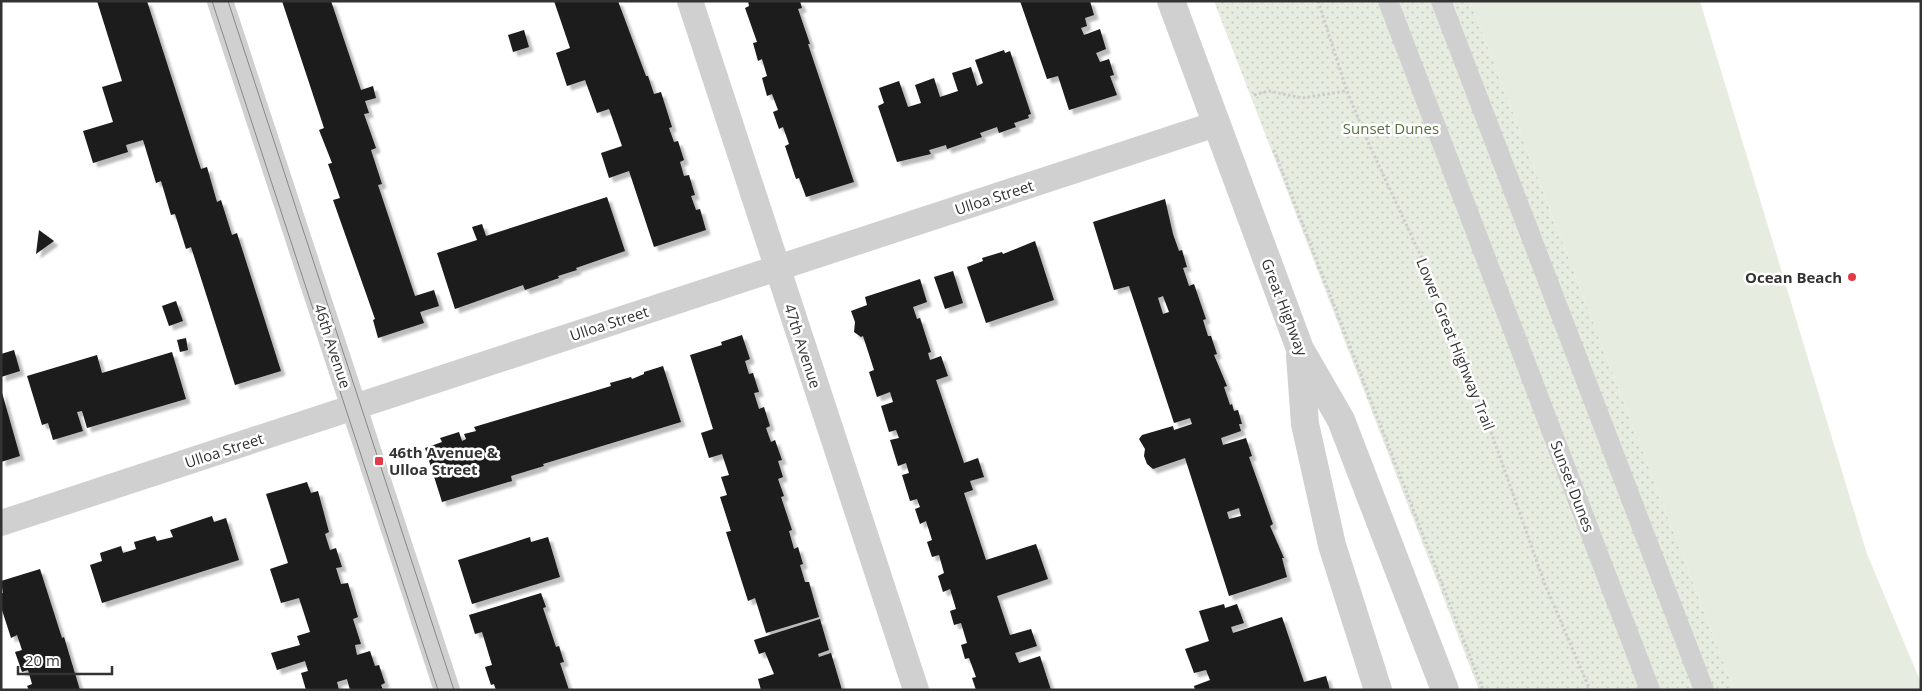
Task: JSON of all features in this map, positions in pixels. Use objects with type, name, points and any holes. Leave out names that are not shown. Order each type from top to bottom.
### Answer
[{"type":"street","name":"46th Avenue","points":[[220,1],[447,690]]},
{"type":"street","name":"47th Avenue","points":[[690,1],[916,690]]},
{"type":"street","name":"Great Highway","points":[[1171,1],[1300,349],[1341,420],[1445,690]]},
{"type":"street","name":"Sunset Dunes","points":[[1388,1],[1650,690]]},
{"type":"street","points":[[1441,1],[1704,690]]},
{"type":"street","name":"Ulloa Street","points":[[1,523],[1216,124]]},
{"type":"street","points":[[1300,349],[1305,424],[1332,546],[1378,690]]},
{"type":"path","name":"Lower Great Highway Trail","points":[[1318,1],[1347,90],[1368,142],[1438,293],[1484,409],[1544,582],[1590,690]]},
{"type":"path","points":[[1254,95],[1269,91],[1302,98],[1347,90]]},
{"type":"path","points":[[1274,150],[1483,690]]},
{"type":"green space","name":"Sunset Dunes","points":[[1214,1],[1470,1],[1734,690],[1479,690]]},
{"type":"green space","points":[[1470,1],[1700,1],[1867,554],[1921,683],[1921,690],[1734,690]]},
{"type":"building","points":[[97,1],[147,1],[201,169],[207,167],[217,202],[221,200],[232,235],[237,233],[281,371],[235,385],[191,247],[186,249],[175,214],[171,215],[161,181],[156,183],[143,140],[126,145],[128,152],[93,163],[83,131],[113,122],[102,87],[122,81]]},
{"type":"building","points":[[282,1],[331,1],[361,90],[373,86],[376,98],[365,101],[369,113],[364,114],[376,148],[371,150],[382,184],[378,185],[415,296],[434,290],[439,306],[420,312],[424,323],[378,338],[373,320],[375,319],[333,200],[340,198],[328,164],[332,163],[319,130],[324,128]]},
{"type":"building","points":[[554,1],[618,1],[654,94],[661,92],[672,127],[669,128],[674,142],[678,141],[684,160],[680,162],[684,176],[689,175],[695,195],[691,196],[696,210],[700,209],[706,230],[654,247],[629,171],[609,178],[601,153],[622,146],[609,109],[597,113],[585,80],[567,86],[556,53],[570,48]]},
{"type":"building","points":[[748,1],[800,1],[802,8],[798,9],[810,44],[808,44],[854,182],[806,197],[799,178],[796,179],[785,146],[789,144],[783,127],[779,129],[773,112],[778,110],[772,94],[767,96],[762,78],[767,76],[762,59],[758,61],[753,43],[757,42],[745,8],[749,6]]},
{"type":"building","points":[[1020,1],[1090,1],[1094,15],[1085,18],[1087,26],[1081,28],[1084,35],[1100,29],[1106,49],[1096,53],[1100,62],[1109,59],[1114,75],[1110,76],[1117,95],[1069,110],[1058,76],[1047,79]]},
{"type":"building","points":[[524,30],[529,47],[513,52],[508,35]]},
{"type":"building","points":[[1004,50],[1005,53],[1010,51],[1031,114],[1028,115],[1029,118],[1014,123],[1016,127],[999,133],[997,127],[980,133],[982,137],[947,149],[946,145],[929,150],[931,154],[897,162],[878,106],[884,103],[879,88],[899,81],[908,107],[921,103],[915,85],[934,78],[940,97],[958,91],[952,73],[971,67],[977,86],[983,83],[975,60]]},
{"type":"building","points":[[607,197],[625,251],[576,268],[577,270],[558,276],[559,278],[525,290],[523,285],[455,309],[437,253],[477,240],[472,227],[482,224],[486,236]]},
{"type":"building","points":[[1165,199],[1173,234],[1179,251],[1182,250],[1187,267],[1183,268],[1189,286],[1194,284],[1206,319],[1203,320],[1208,336],[1211,336],[1217,354],[1214,355],[1227,386],[1224,387],[1230,405],[1232,404],[1234,411],[1238,410],[1242,424],[1239,424],[1241,431],[1221,438],[1223,445],[1246,438],[1252,456],[1249,457],[1273,524],[1270,526],[1284,558],[1282,558],[1287,577],[1229,596],[1185,458],[1153,469],[1147,464],[1144,456],[1145,449],[1139,439],[1142,435],[1173,426],[1174,430],[1192,424],[1190,418],[1174,423],[1129,286],[1114,290],[1093,222]],"holes":[[[1163,296],[1169,312],[1163,314],[1158,298]],[[1239,508],[1241,516],[1229,519],[1227,512]]]},
{"type":"building","points":[[39,230],[54,241],[36,254]]},
{"type":"building","points":[[1035,241],[1054,300],[986,323],[967,267],[983,261],[982,258],[1002,252],[1003,254]]},
{"type":"building","points":[[953,271],[963,303],[945,309],[934,277]]},
{"type":"building","points":[[920,279],[927,302],[913,307],[917,319],[920,318],[931,352],[928,353],[930,360],[941,356],[948,376],[936,380],[964,463],[978,458],[984,477],[970,481],[973,490],[964,493],[986,560],[1036,544],[1048,579],[997,596],[1010,635],[1031,629],[1037,646],[1015,653],[1019,663],[1040,656],[1051,690],[976,690],[972,678],[976,677],[969,658],[965,659],[961,645],[967,643],[961,623],[954,625],[950,611],[956,609],[950,589],[943,592],[938,576],[944,573],[939,555],[932,557],[927,542],[932,540],[926,521],[920,524],[915,509],[920,507],[917,499],[910,501],[902,475],[909,473],[906,463],[898,466],[890,440],[899,438],[896,430],[889,432],[881,406],[893,402],[890,392],[877,397],[869,372],[874,370],[863,336],[861,337],[854,332],[855,322],[851,311],[867,305],[865,297]]},
{"type":"building","points":[[176,301],[183,321],[169,326],[162,306]]},
{"type":"building","points":[[742,335],[750,359],[745,361],[749,374],[753,373],[759,392],[754,393],[759,409],[764,407],[770,426],[766,428],[771,442],[775,440],[782,460],[778,461],[783,477],[778,479],[784,496],[781,497],[792,530],[789,531],[794,549],[798,547],[803,564],[800,565],[805,582],[809,582],[819,617],[766,633],[755,598],[748,601],[726,532],[731,531],[720,497],[727,495],[721,477],[729,475],[722,454],[709,458],[701,433],[713,429],[690,355],[722,345],[721,342]]},
{"type":"building","points":[[186,338],[188,350],[180,352],[177,340]]},
{"type":"building","points":[[14,350],[20,371],[1,377],[1,354]]},
{"type":"building","points":[[172,352],[186,399],[87,428],[82,411],[77,412],[83,431],[53,440],[48,423],[42,425],[27,376],[97,355],[102,373]]},
{"type":"building","points":[[663,366],[681,422],[543,464],[544,466],[511,476],[512,481],[442,502],[425,448],[442,442],[440,438],[459,432],[462,441],[466,439],[464,434],[476,431],[474,427],[611,386],[610,383],[631,377],[632,379],[644,374],[644,372]]},
{"type":"building","points":[[1,389],[20,456],[1,462]]},
{"type":"building","points":[[307,482],[311,493],[318,491],[329,532],[325,534],[330,550],[336,548],[342,567],[336,568],[341,584],[348,583],[358,617],[353,619],[361,644],[355,645],[357,655],[370,651],[375,666],[379,665],[385,683],[381,685],[383,690],[350,690],[347,679],[337,682],[339,690],[306,690],[301,673],[308,671],[305,661],[277,670],[271,653],[300,645],[297,636],[310,632],[299,598],[281,603],[270,569],[288,563],[266,494]]},
{"type":"building","points":[[212,516],[214,522],[226,518],[239,560],[102,603],[90,565],[102,561],[100,553],[121,546],[123,553],[136,549],[134,542],[155,536],[157,541],[173,537],[170,530]]},
{"type":"building","points":[[530,537],[531,542],[548,537],[560,577],[472,604],[458,560]]},
{"type":"building","points":[[40,569],[80,690],[29,690],[27,686],[32,684],[28,670],[22,672],[15,652],[22,650],[17,635],[11,638],[1,607],[1,593],[3,593],[1,581]]},
{"type":"building","points":[[541,593],[546,607],[543,608],[556,647],[559,646],[564,662],[560,663],[569,690],[496,690],[494,684],[491,685],[485,667],[492,665],[482,632],[475,634],[469,615]]},
{"type":"building","points":[[1224,604],[1225,608],[1237,604],[1244,623],[1231,627],[1233,633],[1282,617],[1304,682],[1326,676],[1330,690],[1195,690],[1194,686],[1210,680],[1206,670],[1194,673],[1185,649],[1209,641],[1199,611]]},
{"type":"building","points":[[820,619],[829,650],[818,654],[819,657],[831,653],[842,690],[761,690],[758,679],[774,674],[765,652],[759,654],[754,640]]},
{"type":"tram line","points":[[212,1],[438,690]]},
{"type":"tram line","points":[[228,1],[454,690]]},
{"type":"place","name":"Ocean Beach","points":[[1852,277]]},
{"type":"place","name":"46th Avenue & Ulloa Street","points":[[379,461]]}]
